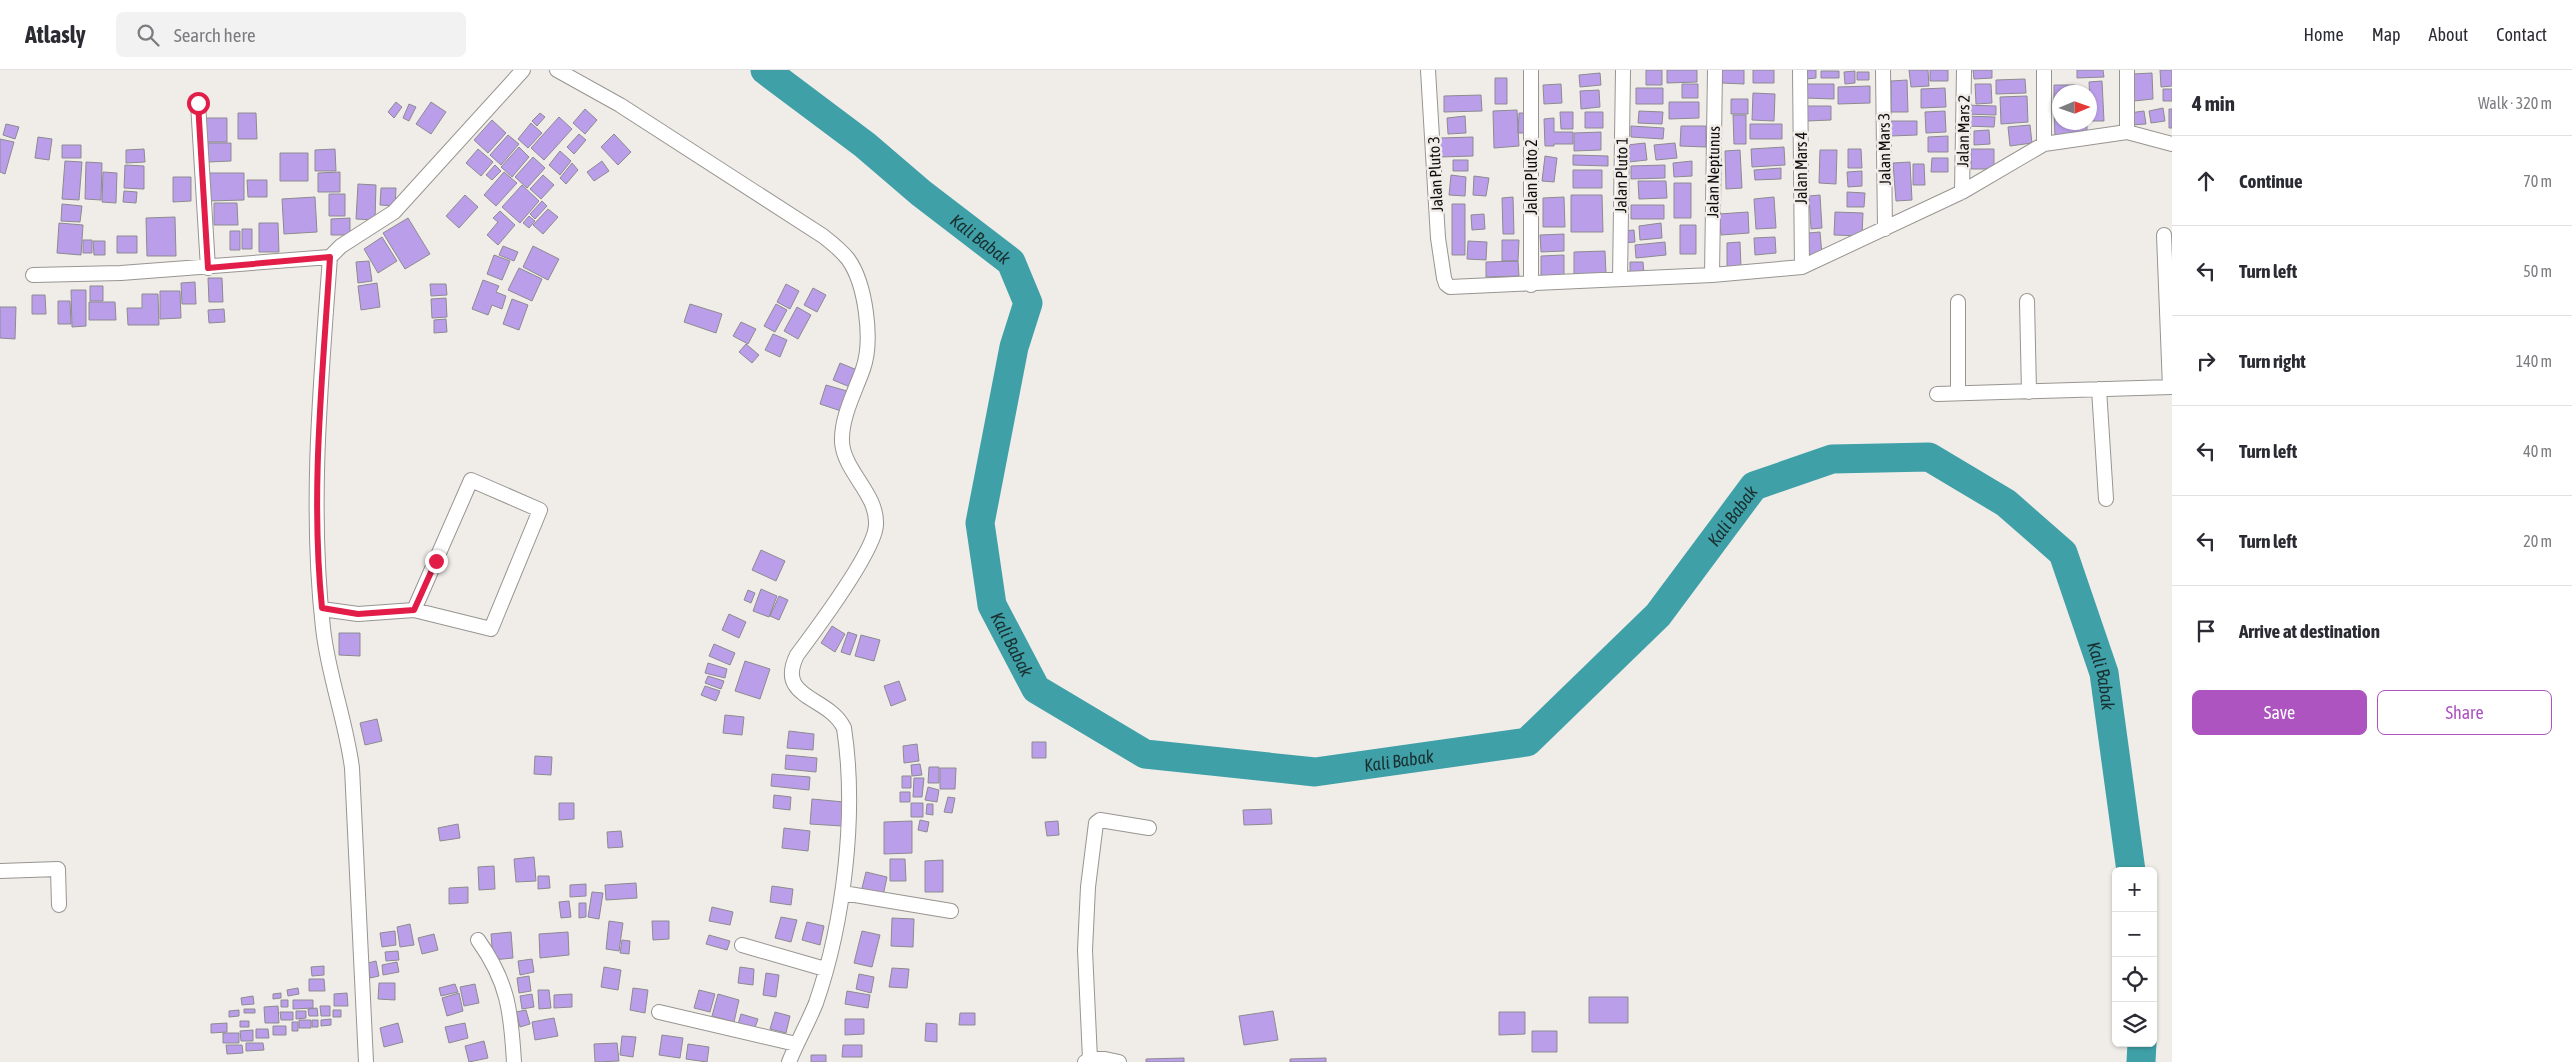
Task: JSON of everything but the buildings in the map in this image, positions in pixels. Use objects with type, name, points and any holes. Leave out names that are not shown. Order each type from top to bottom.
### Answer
[{"type":"street","points":[[33,275],[208,268],[330,257],[341,246],[394,212],[522,70]]},
{"type":"street","points":[[557,70],[620,105],[823,236],[849,261],[860,288],[868,333],[868,351],[843,428],[842,442],[845,458],[864,488],[874,512],[876,526],[871,541],[852,574],[797,655],[790,676],[793,684],[832,712],[840,720],[844,728],[848,780],[847,857],[843,893],[816,1003],[796,1044],[790,1062]]},
{"type":"street","name":"Jalan Pluto 3","points":[[1428,70],[1438,238],[1446,284],[1450,287],[1531,284]]},
{"type":"street","name":"Jalan Pluto 2","points":[[1531,70],[1531,284]]},
{"type":"street","name":"Jalan Pluto 1","points":[[1620,279],[1623,70]]},
{"type":"street","name":"Jalan Neptunus","points":[[1712,275],[1715,70]]},
{"type":"street","name":"Jalan Mars 4","points":[[1800,70],[1802,267]]},
{"type":"street","name":"Jalan Mars 3","points":[[1883,70],[1885,229]]},
{"type":"street","name":"Jalan Mars 2","points":[[1962,192],[1964,70]]},
{"type":"street","points":[[2044,70],[2044,144]]},
{"type":"street","points":[[2127,70],[2127,132]]},
{"type":"street","points":[[198,103],[208,268]]},
{"type":"street","points":[[1531,284],[1712,275],[1802,267],[1962,192],[2044,144],[2127,132],[2172,144]]},
{"type":"street","points":[[1937,394],[2171,387],[2164,234]]},
{"type":"street","points":[[330,257],[316,491],[323,629],[349,744],[352,768],[366,1062]]},
{"type":"street","points":[[2027,300],[2029,392]]},
{"type":"street","points":[[1958,302],[1958,393]]},
{"type":"street","points":[[2099,389],[2106,499]]},
{"type":"street","points":[[322,608],[358,614],[414,610],[491,630],[540,510],[472,480],[414,610]]},
{"type":"street","points":[[1119,1062],[1105,1058],[1087,1061],[1085,950],[1088,887],[1096,823],[1100,820],[1149,828]]},
{"type":"street","points":[[0,871],[58,869],[60,905]]},
{"type":"street","points":[[843,893],[951,912]]},
{"type":"street","points":[[478,940],[494,963],[504,986],[510,1012],[514,1062]]},
{"type":"street","points":[[742,944],[825,969]]},
{"type":"street","points":[[659,1012],[796,1044]]},
{"type":"waterway","name":"Kali Babak","points":[[765,70],[865,145],[921,193],[1011,262],[1028,303],[1014,347],[980,523],[992,605],[1036,689],[1145,754],[1315,772],[1527,742],[1658,615],[1754,486],[1832,459],[1929,457],[2006,503],[2063,553],[2104,673],[2130,867]]},
{"type":"waterway","name":"Kali Babak","points":[[2141,1062],[2142,1047]]},
{"type":"route","points":[[198,103],[206,208],[208,268],[330,257],[316,491],[322,608],[358,614],[414,610],[436,561]]}]
